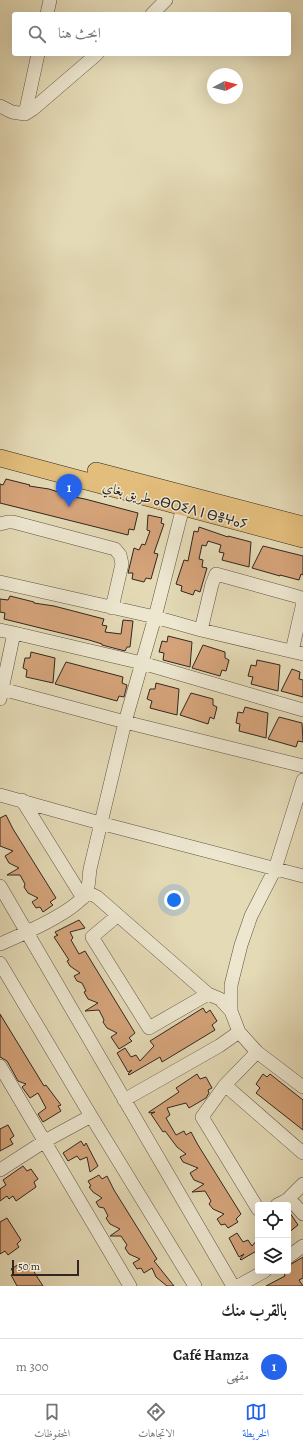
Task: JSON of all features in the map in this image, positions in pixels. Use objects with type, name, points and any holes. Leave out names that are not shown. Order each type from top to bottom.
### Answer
[{"type":"main road","name":"طريق بغاي ⴰⴱⵔⵉⴷ ⵏ ⴱⴻⵖⴰⵢ","points":[[0,446],[303,525]]},
{"type":"main road","name":"طريق بغاي ⴰⴱⵔⵉⴷ ⵏ ⴱⴻⵖⴰⵢ","points":[[0,458],[303,539]]},
{"type":"street","points":[[47,12],[50,0]]},
{"type":"street","points":[[154,12],[166,0]]},
{"type":"street","points":[[25,114],[38,56]]},
{"type":"street","points":[[0,106],[12,112],[25,114],[33,109],[95,56]]},
{"type":"street","points":[[0,944],[60,915],[85,895],[100,823],[125,722],[155,617],[183,506]]},
{"type":"street","points":[[0,524],[13,522],[115,549],[120,555],[122,564],[112,608]]},
{"type":"street","points":[[0,582],[155,617],[201,630],[298,653],[303,600],[299,597],[216,574],[212,584],[201,630]]},
{"type":"street","points":[[0,630],[142,663],[303,710]]},
{"type":"street","points":[[14,633],[1,694],[125,722],[303,766]]},
{"type":"street","points":[[231,1012],[231,985],[241,945],[251,916],[275,869],[303,780]]},
{"type":"street","points":[[0,795],[100,823],[303,876]]},
{"type":"street","points":[[22,800],[85,895],[97,897],[208,994],[220,999],[231,1012],[239,1032],[257,1052],[303,1087]]},
{"type":"street","points":[[0,886],[233,1286]]},
{"type":"street","points":[[117,916],[92,937],[149,1028],[208,994]]},
{"type":"street","points":[[0,963],[195,1286]]},
{"type":"street","points":[[124,1100],[219,1046],[239,1032]]},
{"type":"street","points":[[255,1204],[202,1118],[225,1085],[257,1052]]},
{"type":"street","points":[[0,1066],[130,1286]]},
{"type":"street","points":[[225,1085],[303,1153]]},
{"type":"street","points":[[0,1170],[91,1116]]},
{"type":"street","points":[[282,1202],[303,1184]]},
{"type":"street","points":[[291,1204],[295,1205],[303,1214]]},
{"type":"street","points":[[291,1255],[303,1246]]},
{"type":"street","points":[[238,1286],[260,1274]]},
{"type":"building","points":[[6,479],[138,513],[134,530],[129,529],[128,535],[0,503],[0,484],[3,485]]},
{"type":"building","points":[[148,515],[162,518],[161,523],[164,524],[154,553],[158,554],[151,579],[146,578],[144,582],[132,579],[133,573],[128,573],[134,548],[139,550],[142,544],[145,545],[150,531],[147,530]]},
{"type":"building","points":[[199,527],[228,537],[251,542],[249,567],[222,560],[224,553],[219,552],[221,545],[208,541],[206,546],[202,545],[199,559],[203,560],[202,567],[207,568],[200,592],[195,590],[193,595],[181,591],[182,586],[176,584],[184,560],[188,561],[194,531],[198,532]]},
{"type":"building","points":[[263,546],[303,556],[303,575],[301,574],[299,580],[252,568]]},
{"type":"building","points":[[10,596],[104,619],[102,625],[107,626],[105,632],[121,634],[123,620],[133,621],[130,647],[127,647],[125,651],[89,640],[4,619],[5,613],[0,612],[0,599],[8,600]]},
{"type":"building","points":[[168,636],[192,642],[190,667],[163,660],[164,653],[159,652],[162,641],[167,642]]},
{"type":"building","points":[[203,645],[225,652],[225,658],[229,660],[226,671],[222,670],[220,676],[192,668]]},
{"type":"building","points":[[31,652],[55,658],[53,683],[26,677],[27,670],[23,668],[25,658],[30,658]]},
{"type":"building","points":[[257,660],[280,665],[278,691],[251,684],[253,677],[248,676],[251,665],[256,666]]},
{"type":"building","points":[[66,662],[123,677],[122,683],[127,685],[124,697],[119,696],[117,701],[55,684]]},
{"type":"building","points":[[292,669],[300,672],[299,679],[303,680],[303,697],[281,691]]},
{"type":"building","points":[[156,683],[179,689],[177,715],[150,708],[152,701],[147,699],[150,689],[155,689]]},
{"type":"building","points":[[191,693],[213,699],[213,705],[217,707],[214,719],[210,717],[208,724],[180,715]]},
{"type":"building","points":[[245,707],[268,713],[266,738],[239,731],[240,724],[236,723],[238,712],[243,713]]},
{"type":"building","points":[[279,717],[302,723],[303,742],[298,741],[296,747],[268,739]]},
{"type":"building","points":[[6,815],[13,829],[56,898],[50,902],[53,905],[43,912],[40,907],[36,908],[32,902],[38,898],[28,893],[24,887],[25,884],[20,875],[7,875],[19,868],[9,863],[5,856],[13,851],[0,846],[0,818]]},
{"type":"building","points":[[79,920],[85,928],[70,932],[73,938],[71,940],[79,954],[85,951],[135,1033],[129,1038],[132,1041],[119,1049],[111,1037],[117,1033],[107,1028],[103,1022],[104,1020],[99,1010],[85,1011],[98,1003],[88,999],[84,992],[86,991],[82,983],[77,981],[74,976],[80,973],[70,966],[67,961],[69,960],[54,937],[58,935],[55,932]]},
{"type":"building","points":[[203,1008],[206,1013],[210,1010],[217,1021],[212,1025],[215,1030],[162,1062],[160,1057],[129,1075],[128,1074],[132,1070],[128,1072],[117,1053],[125,1048],[131,1057],[136,1055],[140,1061],[154,1046],[150,1041]]},
{"type":"building","points":[[0,1014],[44,1086],[46,1085],[61,1105],[58,1106],[61,1111],[43,1122],[38,1114],[46,1108],[38,1093],[30,1098],[22,1087],[26,1084],[18,1081],[7,1061],[0,1057]]},
{"type":"building","points":[[197,1074],[200,1079],[206,1077],[212,1088],[208,1090],[209,1093],[206,1098],[189,1108],[186,1103],[167,1108],[170,1115],[166,1118],[176,1135],[184,1131],[186,1135],[191,1132],[241,1214],[236,1219],[238,1222],[228,1228],[225,1224],[221,1225],[217,1219],[224,1214],[213,1209],[209,1204],[211,1201],[205,1191],[192,1192],[204,1184],[194,1180],[190,1173],[198,1168],[183,1162],[180,1157],[186,1154],[177,1147],[165,1131],[163,1132],[151,1114],[155,1112],[149,1113],[179,1092],[176,1088]]},
{"type":"building","points":[[263,1074],[267,1077],[270,1074],[303,1100],[303,1130],[256,1093],[260,1088],[256,1084]]},
{"type":"building","points":[[8,1125],[14,1136],[10,1139],[13,1144],[0,1151],[0,1129]]},
{"type":"building","points":[[81,1141],[84,1146],[86,1143],[98,1166],[90,1172],[87,1157],[80,1160],[77,1156],[68,1161],[63,1153]]},
{"type":"building","points":[[23,1166],[27,1171],[31,1169],[38,1179],[34,1182],[36,1187],[16,1201],[13,1196],[9,1199],[7,1196],[0,1201],[0,1189],[6,1185],[3,1180]]},
{"type":"building","points":[[99,1175],[102,1179],[107,1176],[114,1190],[157,1259],[154,1261],[174,1286],[167,1286],[156,1277],[152,1268],[144,1273],[141,1268],[137,1269],[133,1263],[140,1259],[129,1254],[125,1248],[127,1245],[121,1236],[110,1236],[120,1229],[110,1224],[106,1218],[108,1216],[104,1208],[99,1207],[96,1202],[102,1198],[93,1192],[89,1187],[91,1186],[88,1181]]},
{"type":"building","points":[[291,1214],[298,1225],[291,1231]]},
{"type":"building","points":[[7,1218],[21,1240],[17,1244],[19,1247],[8,1255],[5,1251],[0,1254],[0,1222]]},
{"type":"building","points":[[237,1233],[243,1242],[248,1240],[252,1246],[255,1242],[255,1252],[241,1260],[240,1259],[244,1254],[239,1257],[229,1238]]},
{"type":"building","points":[[303,1257],[303,1278],[299,1280],[303,1286],[266,1286],[285,1276],[284,1274],[291,1274],[291,1264]]},
{"type":"building","points":[[21,1263],[25,1267],[29,1264],[43,1286],[17,1286],[11,1275],[14,1273],[11,1269]]},
{"type":"place","name":"Café Hamza","points":[[69,507]]}]
